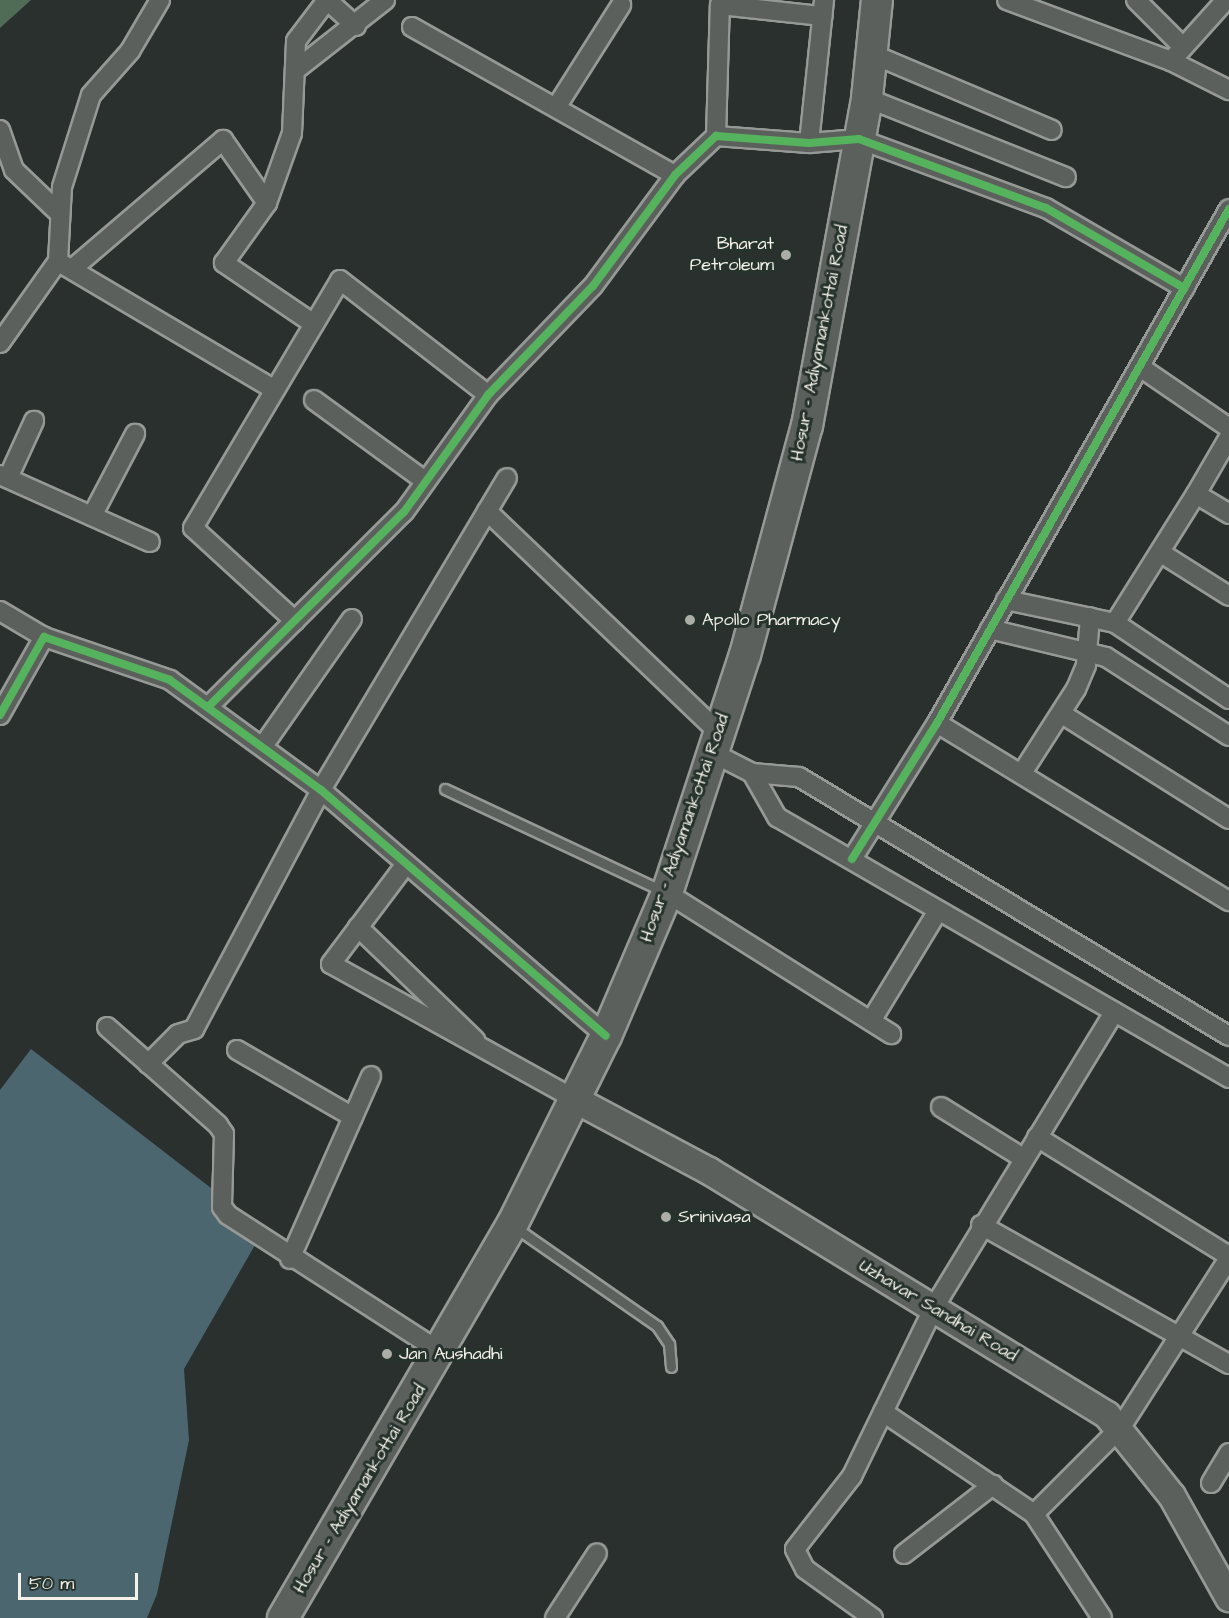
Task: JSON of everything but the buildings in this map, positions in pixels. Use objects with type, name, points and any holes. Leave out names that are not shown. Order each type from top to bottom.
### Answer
[{"type":"highway","name":"Hosur - Adiyamankottai Road","points":[[283,1618],[442,1353],[512,1225],[606,1036],[667,893],[717,743],[807,426],[867,98],[877,0]]},
{"type":"main road","name":"Uzhavar Sandhai Road","points":[[576,1100],[709,1171],[1121,1427],[1172,1496],[1229,1598]]},
{"type":"street","points":[[65,265],[60,214],[62,187],[91,95],[130,51],[160,0]]},
{"type":"street","points":[[314,324],[224,263],[267,203],[292,133],[297,69],[296,41],[327,0],[356,26]]},
{"type":"street","points":[[297,69],[356,26],[385,0]]},
{"type":"street","points":[[1008,0],[1171,61],[1229,90]]},
{"type":"street","points":[[1136,0],[1183,47]]},
{"type":"street","points":[[1171,61],[1225,0]]},
{"type":"street","points":[[556,105],[621,5]]},
{"type":"street","points":[[208,707],[404,512],[488,395],[594,286],[675,175],[716,136],[720,5],[823,8],[809,143]]},
{"type":"street","points":[[412,27],[556,105],[675,175]]},
{"type":"street","points":[[872,54],[1052,130]]},
{"type":"street","points":[[867,98],[1066,177]]},
{"type":"street","points":[[0,130],[14,170],[60,214]]},
{"type":"street","points":[[716,136],[809,143],[859,139],[1046,208],[1184,288]]},
{"type":"street","points":[[0,343],[65,265],[224,140],[267,203]]},
{"type":"street","points":[[852,860],[937,723],[1229,209]]},
{"type":"street","points":[[65,265],[275,390]]},
{"type":"street","points":[[296,621],[193,528],[340,280],[488,395]]},
{"type":"street","points":[[1140,367],[1229,428]]},
{"type":"street","points":[[314,400],[425,481]]},
{"type":"street","points":[[34,421],[4,476],[150,543]]},
{"type":"street","points":[[92,516],[135,434]]},
{"type":"street","points":[[1115,623],[1161,553],[1229,437]]},
{"type":"street","points":[[148,1064],[178,1034],[194,1029],[321,790],[507,478]]},
{"type":"street","points":[[1196,494],[1229,514]]},
{"type":"street","points":[[487,511],[717,743],[752,773],[777,817],[1229,1078]]},
{"type":"street","points":[[1161,553],[1229,596]]},
{"type":"street","points":[[1005,600],[1115,623],[1229,699]]},
{"type":"street","points":[[0,610],[45,637],[170,680],[321,790],[606,1036]]},
{"type":"street","points":[[1022,773],[1062,714],[1088,651],[1090,617]]},
{"type":"street","points":[[263,746],[352,619]]},
{"type":"street","points":[[990,629],[1088,651],[1121,666],[1229,736]]},
{"type":"street","points":[[0,715],[45,637]]},
{"type":"street","points":[[1121,666],[1137,638]]},
{"type":"street","points":[[1062,714],[1229,819]]},
{"type":"street","points":[[937,723],[1229,901]]},
{"type":"street","points":[[752,773],[799,777],[874,826],[1229,1036]]},
{"type":"street","points":[[406,864],[334,957],[331,964],[336,972],[576,1100]]},
{"type":"street","points":[[667,893],[891,1034]]},
{"type":"street","points":[[871,1021],[938,910]]},
{"type":"street","points":[[358,927],[491,1056]]},
{"type":"street","points":[[873,1618],[805,1569],[795,1549],[852,1476],[933,1309],[981,1225],[1114,1012]]},
{"type":"street","points":[[107,1027],[224,1134],[222,1207],[228,1215],[290,1259],[442,1353]]},
{"type":"street","points":[[237,1050],[353,1117]]},
{"type":"street","points":[[290,1259],[371,1076]]},
{"type":"street","points":[[941,1107],[1023,1158]]},
{"type":"street","points":[[1034,1514],[1121,1427],[1229,1257],[1037,1137]]},
{"type":"street","points":[[981,1225],[1181,1335],[1229,1364]]},
{"type":"street","points":[[883,1412],[1034,1514],[1102,1618]]},
{"type":"street","points":[[1212,1483],[1229,1453]]},
{"type":"street","points":[[904,1554],[993,1485]]},
{"type":"street","points":[[555,1618],[597,1553]]},
{"type":"lane","points":[[445,789],[667,893]]},
{"type":"lane","points":[[512,1225],[657,1326],[669,1344],[671,1367]]},
{"type":"green space","points":[[0,0],[31,0],[0,28]]},
{"type":"water","points":[[31,1049],[211,1188],[255,1245],[184,1369],[189,1440],[157,1594],[147,1618],[0,1618],[0,1090]]},
{"type":"cycle path","points":[[208,707],[404,512],[488,395],[593,286],[675,175],[716,136],[809,143],[859,139],[1046,208],[1184,288]]},
{"type":"cycle path","points":[[852,859],[937,723],[1229,209]]},
{"type":"cycle path","points":[[0,715],[44,637],[170,680],[321,790],[606,1036]]},
{"type":"place","name":"Bharat Petroleum","points":[[786,255]]},
{"type":"place","name":"Apollo Pharmacy","points":[[690,620]]},
{"type":"place","name":"Srinivasa","points":[[666,1217]]},
{"type":"place","name":"Jan Aushadhi","points":[[387,1354]]}]
